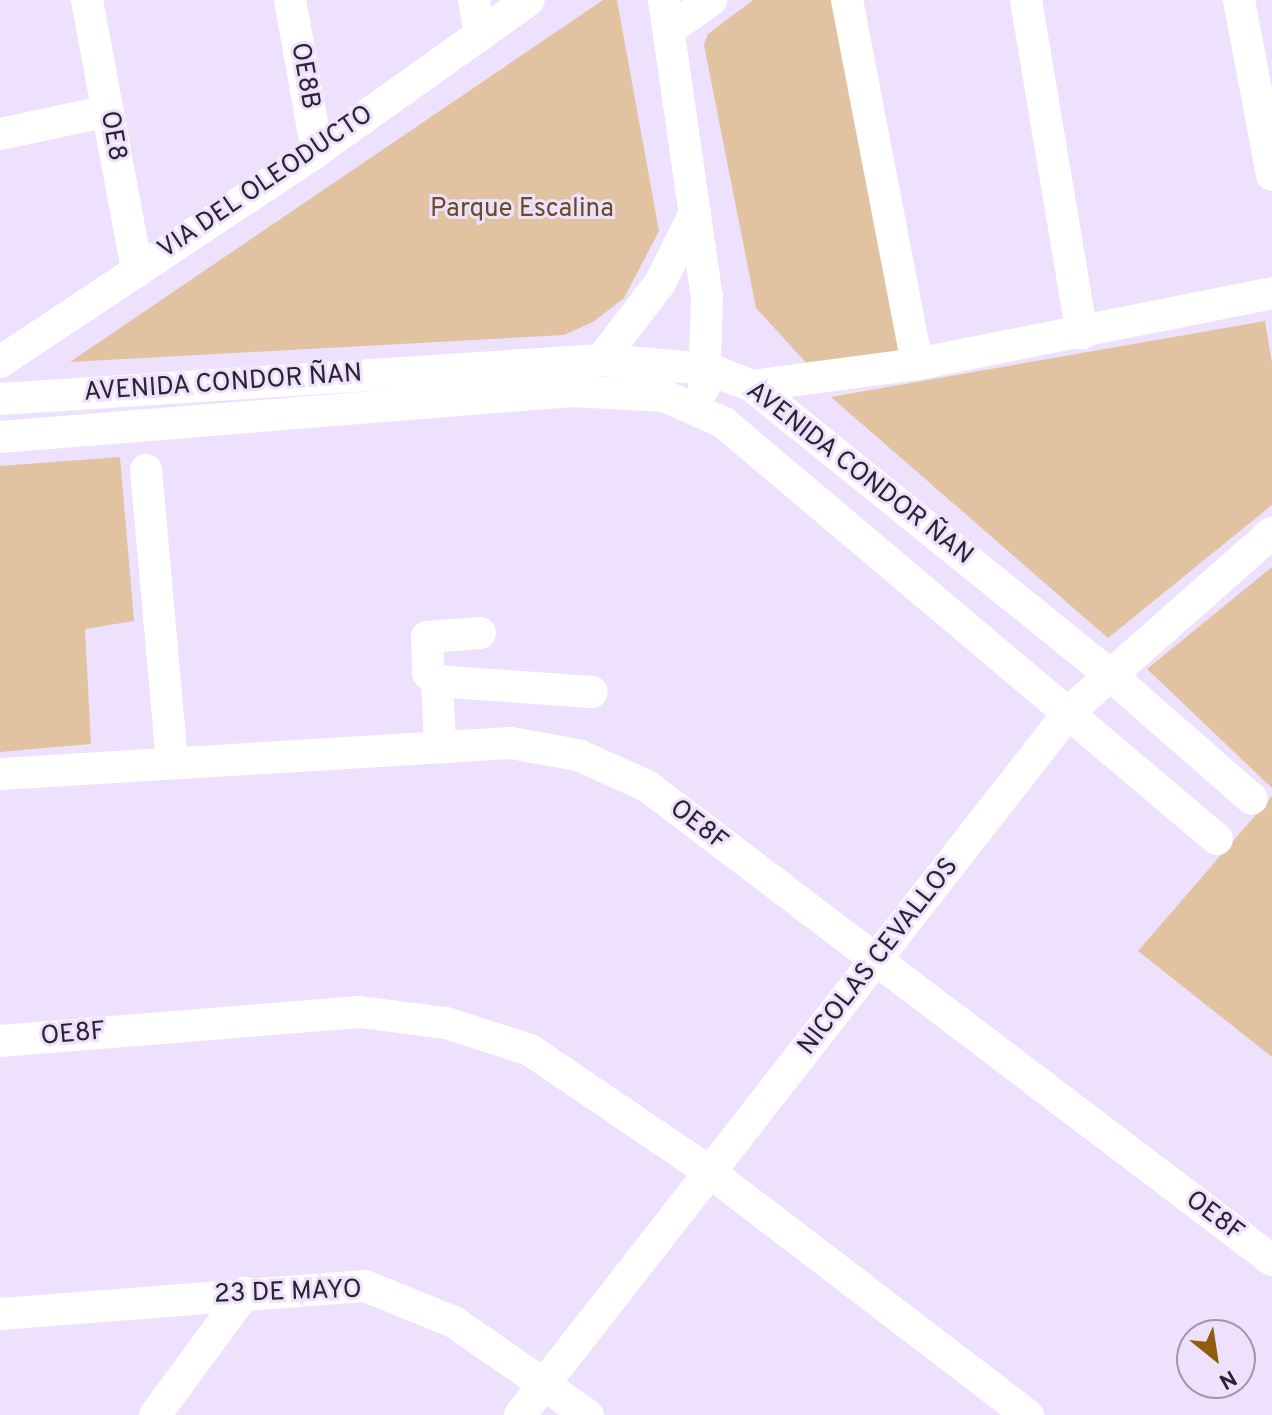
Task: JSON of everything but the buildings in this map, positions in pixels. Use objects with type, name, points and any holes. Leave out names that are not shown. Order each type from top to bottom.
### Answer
[{"type":"street","name":"OE8","points":[[87,0],[137,271]]},
{"type":"street","name":"OE8B","points":[[290,0],[317,151]]},
{"type":"street","points":[[474,0],[480,35]]},
{"type":"street","name":"VIA DEL OLEODUCTO","points":[[0,362],[317,151],[529,0]]},
{"type":"street","points":[[698,409],[709,369],[707,297],[666,15],[711,0]]},
{"type":"street","points":[[847,0],[917,364]]},
{"type":"street","points":[[1026,0],[1082,333]]},
{"type":"street","points":[[1239,0],[1272,175]]},
{"type":"street","points":[[0,134],[108,111]]},
{"type":"street","points":[[601,360],[660,283],[695,213]]},
{"type":"street","points":[[752,386],[917,364],[1272,293]]},
{"type":"street","name":"AVENIDA CONDOR ÑAN","points":[[0,399],[601,360],[709,369],[752,386],[1108,673],[1252,799]]},
{"type":"street","name":"AVENIDA CONDOR ÑAN","points":[[0,437],[572,391],[665,396],[724,423],[1070,711],[1217,839]]},
{"type":"street","points":[[146,470],[165,723],[172,760]]},
{"type":"street","name":"NICOLAS CEVALLOS","points":[[520,1415],[1070,711],[1108,673],[1272,533]]},
{"type":"street","points":[[440,745],[437,681],[424,667],[424,640],[480,633]]},
{"type":"street","points":[[437,681],[592,692]]},
{"type":"street","name":"OE8F","points":[[0,774],[172,760],[440,745],[511,743],[578,755],[647,786],[875,963],[1272,1260]]},
{"type":"street","name":"OE8F","points":[[0,1041],[360,1012],[446,1023],[530,1050],[711,1173],[1028,1415]]},
{"type":"street","name":"23 DE MAYO","points":[[0,1314],[365,1286],[454,1322],[588,1415]]},
{"type":"street","points":[[155,1415],[245,1293]]},
{"type":"green space","name":"Parque Escalina","points":[[603,0],[617,0],[659,231],[624,298],[593,322],[564,335],[70,362]]},
{"type":"green space","points":[[753,0],[836,0],[902,351],[810,367],[756,308],[704,45],[708,34]]},
{"type":"green space","points":[[1265,321],[1272,363],[1272,505],[1108,638],[831,397]]},
{"type":"green space","points":[[120,457],[134,621],[85,629],[91,744],[0,752],[0,466]]},
{"type":"green space","points":[[1272,567],[1272,788],[1147,669]]},
{"type":"green space","points":[[1272,796],[1272,1057],[1138,951]]}]
